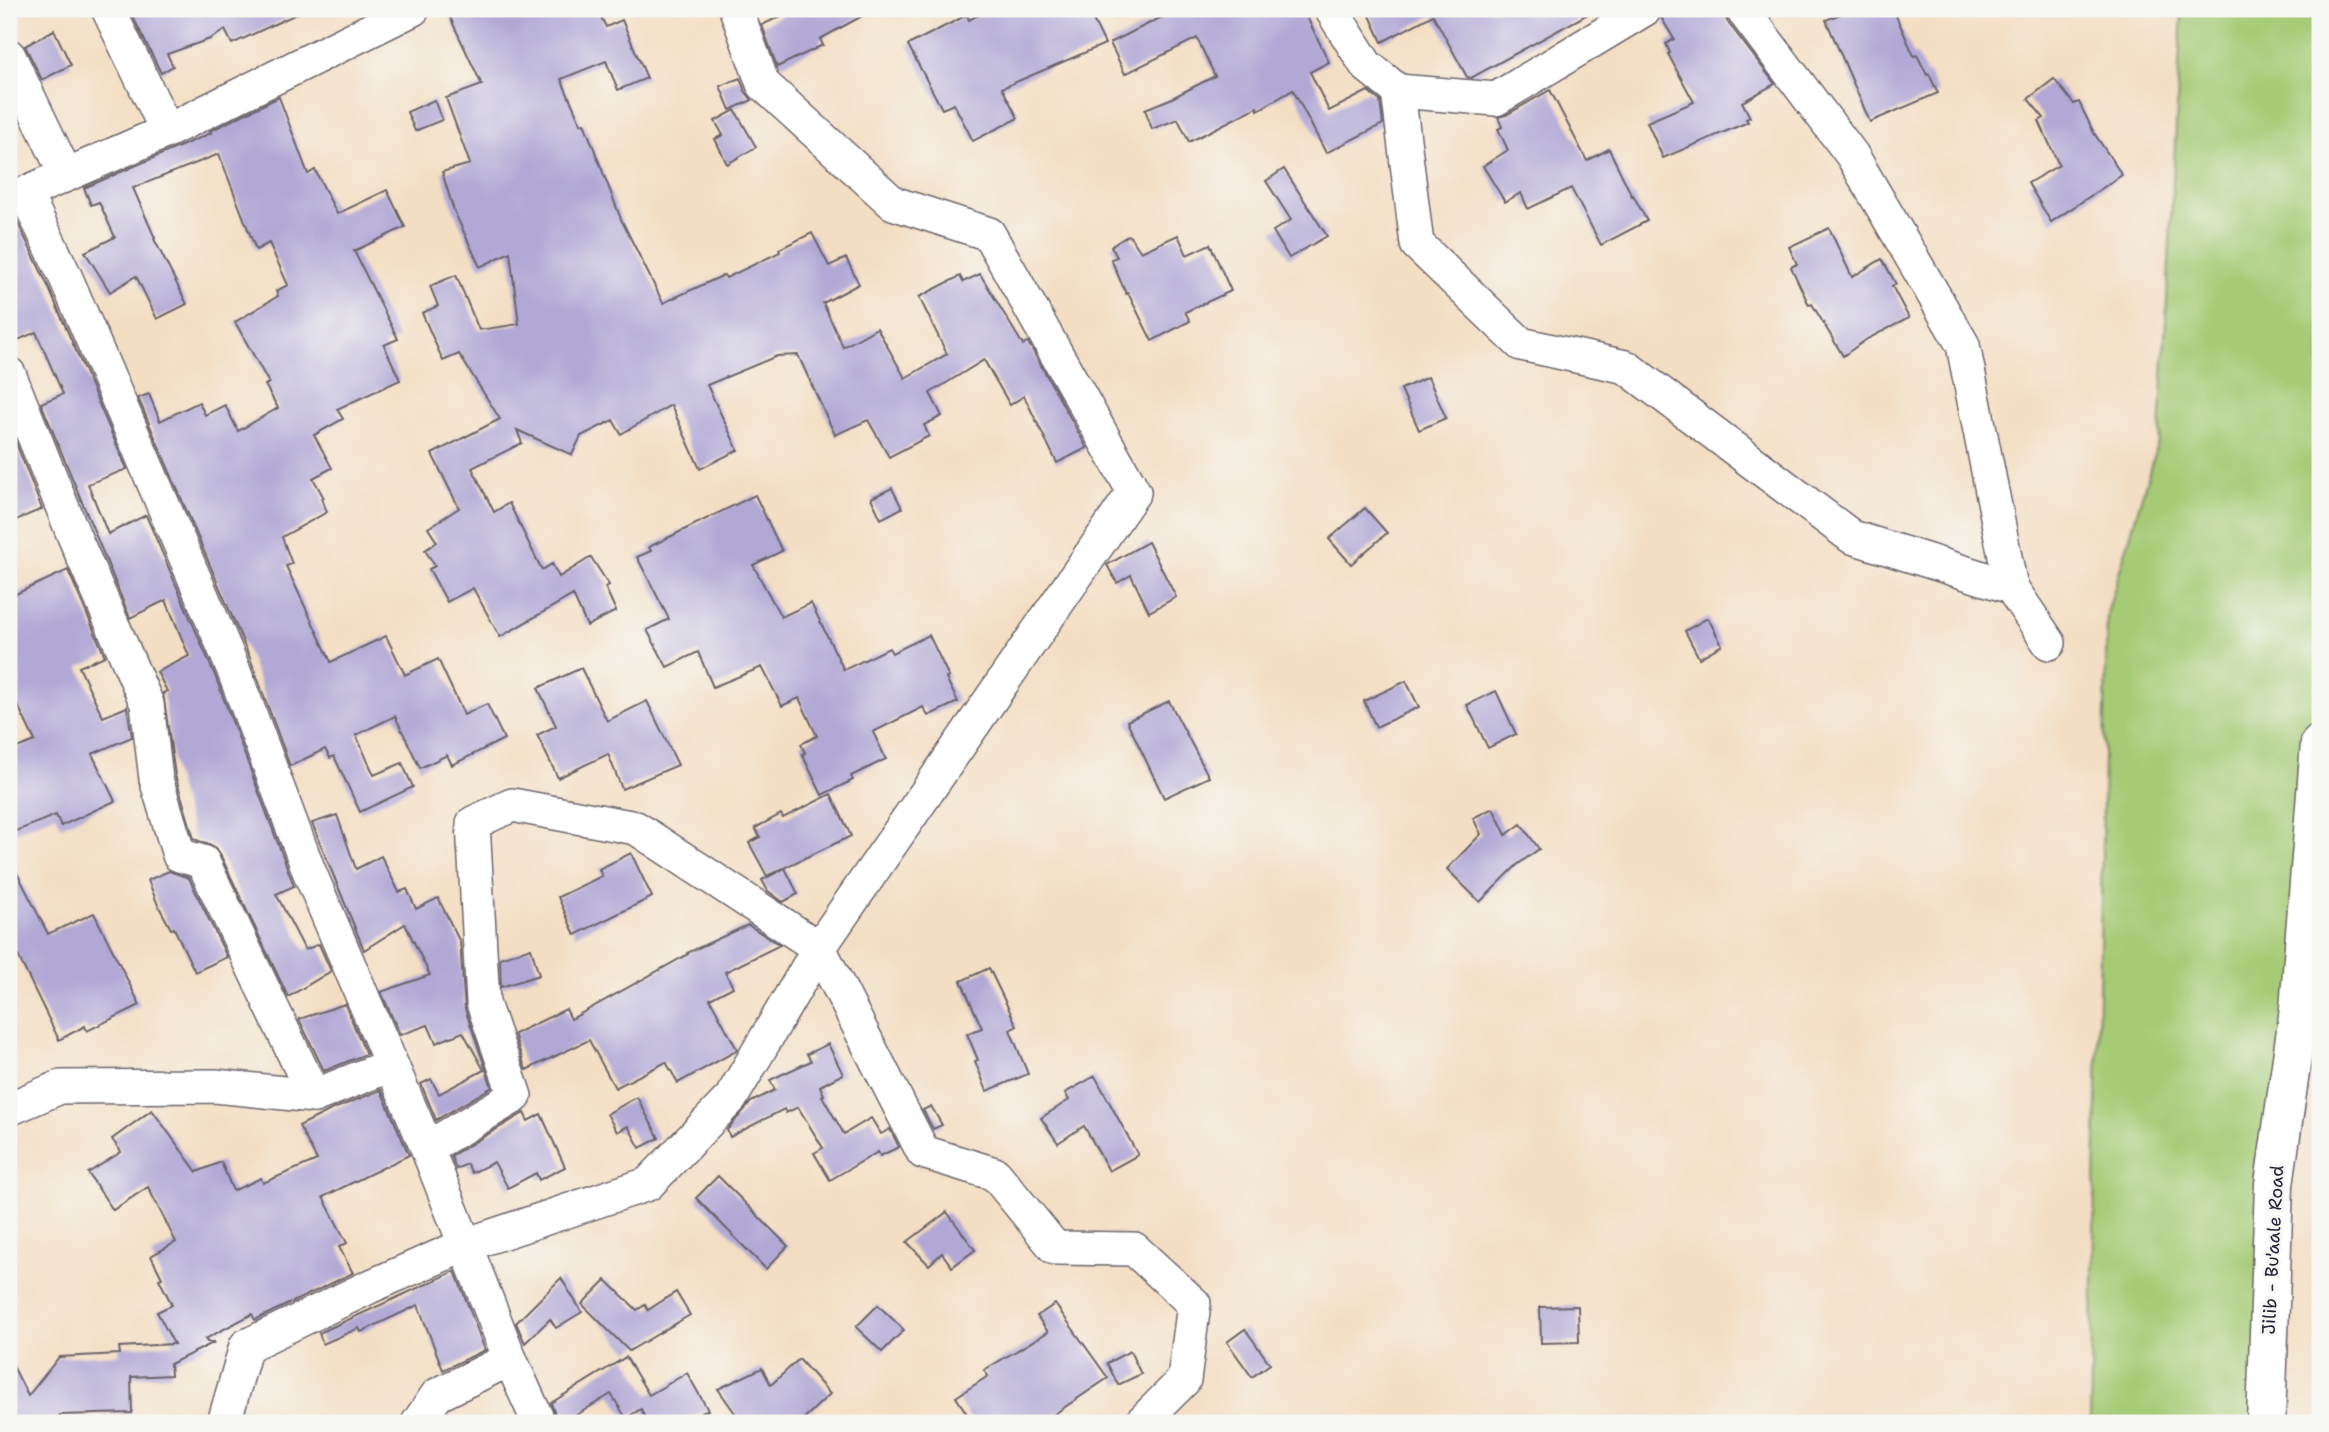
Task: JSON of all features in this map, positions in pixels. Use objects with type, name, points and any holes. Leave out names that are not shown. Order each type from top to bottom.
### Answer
[{"type":"main road","name":"Jilib - Bu'aale Road","points":[[2266,1423],[2274,1184],[2299,1009],[2320,743]]},
{"type":"street","points":[[108,9],[167,131]]},
{"type":"street","points":[[412,9],[167,131],[17,197],[66,278],[232,666],[309,871],[427,1148],[510,1359],[539,1423]]},
{"type":"street","points":[[224,1423],[246,1346],[465,1245],[648,1184],[731,1098],[820,948],[1134,492],[989,234],[892,203],[763,84],[736,9]]},
{"type":"street","points":[[1331,9],[1366,65],[1398,92],[1496,99],[1645,9]]},
{"type":"street","points":[[1742,9],[1852,155],[1962,345],[2011,587],[2049,643]]},
{"type":"street","points":[[9,56],[66,175]]},
{"type":"street","points":[[1398,92],[1417,244],[1521,344],[1626,367],[1852,537],[2011,587]]},
{"type":"street","points":[[9,374],[74,536],[147,704],[156,779],[179,855],[202,862],[314,1096]]},
{"type":"street","points":[[427,1148],[515,1096],[483,1003],[473,823],[512,805],[636,828],[820,948],[923,1152],[995,1174],[1055,1248],[1134,1249],[1194,1304],[1184,1380],[1140,1423]]},
{"type":"street","points":[[9,1110],[60,1087],[215,1086],[314,1096],[391,1065]]},
{"type":"street","points":[[418,1423],[437,1395],[510,1359]]},
{"type":"green space","points":[[2182,9],[2320,9],[2320,847],[2260,1423],[2090,1423],[2107,614],[2160,435]]},
{"type":"building","points":[[129,9],[307,9],[232,44],[225,30],[210,39],[167,54],[173,66],[161,73]]},
{"type":"building","points":[[446,9],[597,9],[606,27],[622,20],[647,78],[618,90],[606,61],[561,79],[581,124],[584,123],[621,219],[663,303],[724,275],[726,278],[812,233],[829,266],[846,258],[859,284],[823,303],[843,347],[877,328],[905,378],[947,354],[919,297],[960,276],[963,282],[980,274],[1023,345],[1028,342],[1087,448],[1057,463],[1024,396],[1010,405],[984,360],[930,393],[942,416],[924,425],[929,436],[889,457],[868,420],[835,435],[798,355],[777,356],[707,385],[738,450],[700,469],[671,405],[621,434],[613,420],[581,436],[572,455],[517,430],[522,443],[472,468],[494,512],[509,503],[542,570],[552,564],[559,577],[591,557],[609,585],[605,587],[616,611],[587,626],[573,595],[500,637],[473,588],[447,602],[429,569],[435,566],[425,550],[437,542],[428,528],[459,508],[432,454],[500,419],[459,354],[443,361],[422,313],[438,306],[430,286],[456,275],[479,330],[519,324],[510,252],[480,267],[454,211],[442,172],[470,164],[446,98],[482,85]]},
{"type":"building","points":[[778,9],[875,9],[820,39],[823,45],[777,67],[762,25],[781,16]]},
{"type":"building","points":[[990,9],[1088,9],[1105,44],[1002,88],[1018,118],[973,141],[954,104],[942,109],[908,45],[967,15],[969,20]]},
{"type":"building","points":[[1163,9],[1303,9],[1329,62],[1310,72],[1329,111],[1368,91],[1380,101],[1383,124],[1326,153],[1293,90],[1258,110],[1257,107],[1189,142],[1178,119],[1152,129],[1145,109],[1215,76],[1197,38],[1125,74],[1110,43],[1166,15]]},
{"type":"building","points":[[1367,9],[1597,9],[1471,78],[1467,77],[1433,15],[1382,42]]},
{"type":"building","points":[[1664,9],[1723,9],[1727,21],[1775,84],[1742,102],[1750,117],[1746,119],[1748,122],[1663,158],[1647,122],[1694,102],[1668,54],[1670,53],[1666,44],[1674,39],[1662,19]]},
{"type":"building","points":[[1852,9],[1893,9],[1914,56],[1917,55],[1938,93],[1870,122],[1826,20]]},
{"type":"building","points":[[54,30],[71,65],[42,80],[25,46]]},
{"type":"building","points":[[740,78],[752,100],[730,110],[720,86]]},
{"type":"building","points":[[2054,79],[2074,104],[2079,102],[2094,133],[2122,175],[2051,222],[2028,183],[2059,165],[2039,121],[2044,118],[2028,99]]},
{"type":"building","points":[[1550,90],[1587,161],[1609,149],[1647,221],[1601,245],[1571,188],[1528,209],[1521,193],[1505,202],[1483,166],[1508,150],[1498,129],[1502,127],[1498,117]]},
{"type":"building","points":[[279,97],[308,174],[315,170],[337,214],[387,190],[405,227],[354,251],[398,339],[384,345],[400,380],[337,409],[343,419],[314,435],[332,468],[313,478],[324,498],[322,499],[327,512],[282,537],[292,564],[286,566],[331,662],[386,636],[405,675],[438,659],[464,715],[487,704],[504,739],[452,765],[447,755],[420,768],[395,716],[356,735],[374,775],[402,763],[413,787],[360,812],[334,756],[330,758],[325,749],[290,766],[250,658],[138,398],[149,394],[160,421],[199,402],[205,415],[225,405],[238,431],[278,408],[265,385],[269,383],[235,322],[278,296],[276,291],[288,285],[269,243],[256,250],[219,154],[133,188],[154,239],[187,304],[157,319],[136,276],[110,292],[85,252],[115,237],[99,202],[91,205],[84,188],[211,133],[210,131]]},
{"type":"building","points":[[434,100],[442,120],[415,131],[407,112]]},
{"type":"building","points":[[735,110],[756,147],[727,164],[715,139],[723,135],[715,121]]},
{"type":"building","points":[[1284,169],[1327,236],[1289,258],[1273,231],[1291,220],[1266,181]]},
{"type":"building","points":[[16,219],[127,469],[88,484],[108,534],[146,515],[214,673],[294,886],[276,894],[305,950],[319,944],[331,971],[288,997],[220,854],[215,847],[194,839],[175,775],[163,693],[167,691],[157,672],[189,656],[166,600],[130,618],[41,403],[63,394],[36,332],[9,344],[9,223]]},
{"type":"building","points":[[1829,228],[1852,277],[1882,259],[1896,284],[1892,286],[1909,318],[1867,339],[1843,356],[1812,304],[1809,305],[1791,267],[1797,264],[1789,247]]},
{"type":"building","points":[[1129,235],[1141,252],[1178,235],[1187,255],[1210,244],[1231,291],[1185,312],[1190,321],[1152,341],[1128,293],[1126,294],[1111,259],[1117,257],[1111,246]]},
{"type":"building","points":[[1428,377],[1446,418],[1419,430],[1401,389]]},
{"type":"building","points":[[9,425],[42,509],[9,523]]},
{"type":"building","points":[[892,488],[902,508],[881,519],[871,498]]},
{"type":"building","points":[[755,495],[782,551],[753,565],[781,617],[811,603],[844,670],[889,648],[892,653],[929,635],[958,702],[928,716],[923,707],[873,732],[886,759],[851,776],[853,780],[822,795],[802,754],[805,753],[801,744],[817,736],[799,698],[782,706],[762,667],[713,687],[698,652],[667,667],[647,630],[669,619],[637,557],[651,551],[649,547]]},
{"type":"building","points":[[1365,508],[1387,533],[1351,564],[1329,539]]},
{"type":"building","points":[[1148,542],[1176,597],[1149,612],[1131,575],[1117,583],[1107,565]]},
{"type":"building","points":[[68,570],[105,656],[79,667],[103,717],[127,707],[132,737],[92,754],[115,801],[61,826],[56,815],[9,834],[9,751],[35,741],[9,687],[9,597]]},
{"type":"building","points":[[1708,618],[1722,645],[1699,658],[1685,631]]},
{"type":"building","points":[[581,668],[607,721],[647,701],[678,765],[622,789],[608,754],[558,778],[537,735],[556,726],[538,688]]},
{"type":"building","points":[[1406,681],[1419,707],[1376,727],[1364,701]]},
{"type":"building","points":[[1496,691],[1516,734],[1488,748],[1467,705]]},
{"type":"building","points":[[1169,701],[1209,777],[1164,798],[1127,721]]},
{"type":"building","points":[[831,794],[851,836],[767,876],[749,843],[760,837],[755,828],[781,814],[783,818]]},
{"type":"building","points":[[1493,808],[1506,835],[1521,824],[1539,849],[1517,865],[1480,902],[1447,869],[1481,834],[1473,818]]},
{"type":"building","points":[[337,815],[356,869],[381,856],[399,892],[407,889],[416,909],[438,898],[460,942],[465,1009],[492,1087],[436,1120],[421,1084],[431,1079],[439,1094],[484,1070],[463,1032],[436,1043],[428,1025],[400,1035],[381,992],[430,975],[405,924],[364,950],[312,823]]},
{"type":"building","points":[[631,853],[652,897],[575,935],[558,897],[602,876],[599,869]]},
{"type":"building","points":[[9,857],[48,934],[94,913],[140,1005],[87,1031],[85,1026],[59,1040],[9,937]]},
{"type":"building","points":[[785,868],[798,894],[783,902],[768,891],[762,880]]},
{"type":"building","points":[[169,871],[189,878],[227,957],[195,972],[174,928],[171,929],[158,905],[148,880]]},
{"type":"building","points":[[748,925],[780,945],[725,972],[733,987],[710,999],[736,1051],[678,1083],[666,1062],[615,1088],[589,1040],[526,1070],[514,1034],[566,1009],[571,1019],[687,953]]},
{"type":"building","points":[[531,948],[539,975],[501,987],[500,958]]},
{"type":"building","points":[[989,968],[1017,1026],[1010,1030],[1028,1074],[987,1091],[967,1034],[982,1028],[961,981]]},
{"type":"building","points":[[345,1004],[366,1054],[324,1071],[299,1019]]},
{"type":"building","points":[[828,1044],[843,1074],[820,1086],[824,1095],[822,1096],[844,1134],[871,1118],[881,1134],[890,1129],[899,1147],[880,1156],[878,1152],[830,1180],[814,1153],[823,1148],[798,1107],[786,1113],[784,1109],[730,1137],[727,1130],[751,1102],[775,1090],[770,1080],[811,1061],[807,1054]]},
{"type":"building","points":[[1095,1076],[1138,1155],[1109,1171],[1084,1126],[1058,1143],[1041,1118],[1069,1100],[1065,1093]]},
{"type":"building","points":[[381,1090],[409,1155],[323,1197],[347,1243],[339,1247],[353,1273],[255,1320],[252,1314],[205,1339],[207,1342],[215,1342],[170,1364],[171,1375],[131,1377],[132,1413],[60,1415],[60,1423],[9,1423],[9,1358],[28,1396],[59,1357],[120,1354],[119,1347],[174,1344],[157,1312],[172,1305],[151,1256],[176,1242],[148,1187],[113,1210],[88,1173],[121,1152],[112,1139],[152,1110],[197,1172],[221,1162],[233,1191],[261,1178],[263,1183],[317,1160],[299,1126]]},
{"type":"building","points":[[637,1097],[659,1138],[640,1148],[628,1126],[617,1132],[607,1114]]},
{"type":"building","points":[[931,1106],[942,1125],[933,1129],[923,1110]]},
{"type":"building","points":[[524,1113],[528,1121],[541,1114],[565,1167],[539,1180],[536,1173],[508,1188],[494,1162],[472,1173],[467,1164],[456,1169],[451,1156]]},
{"type":"building","points":[[718,1176],[788,1246],[766,1269],[696,1198]]},
{"type":"building","points":[[947,1212],[975,1250],[952,1267],[942,1253],[929,1265],[907,1242]]},
{"type":"building","points":[[455,1271],[485,1350],[443,1370],[418,1305],[361,1332],[359,1328],[323,1344],[319,1333]]},
{"type":"building","points":[[561,1278],[582,1312],[556,1328],[550,1319],[525,1343],[516,1323]]},
{"type":"building","points":[[606,1280],[637,1310],[645,1305],[648,1310],[676,1292],[690,1315],[629,1351],[582,1304]]},
{"type":"building","points":[[1055,1304],[1108,1378],[1041,1423],[973,1423],[956,1397],[988,1376],[984,1370],[1048,1332],[1037,1316]]},
{"type":"building","points":[[878,1305],[904,1330],[882,1352],[856,1327]]},
{"type":"building","points":[[1578,1306],[1579,1342],[1541,1343],[1540,1307]]},
{"type":"building","points":[[1245,1329],[1270,1364],[1252,1377],[1227,1342]]},
{"type":"building","points":[[1130,1351],[1141,1374],[1118,1385],[1107,1363]]},
{"type":"building","points":[[626,1357],[649,1395],[687,1373],[708,1410],[679,1423],[647,1423],[641,1409],[626,1418],[611,1394],[563,1423],[558,1423],[551,1403]]},
{"type":"building","points":[[799,1359],[830,1394],[799,1423],[742,1423],[718,1389],[762,1368],[771,1385]]}]
